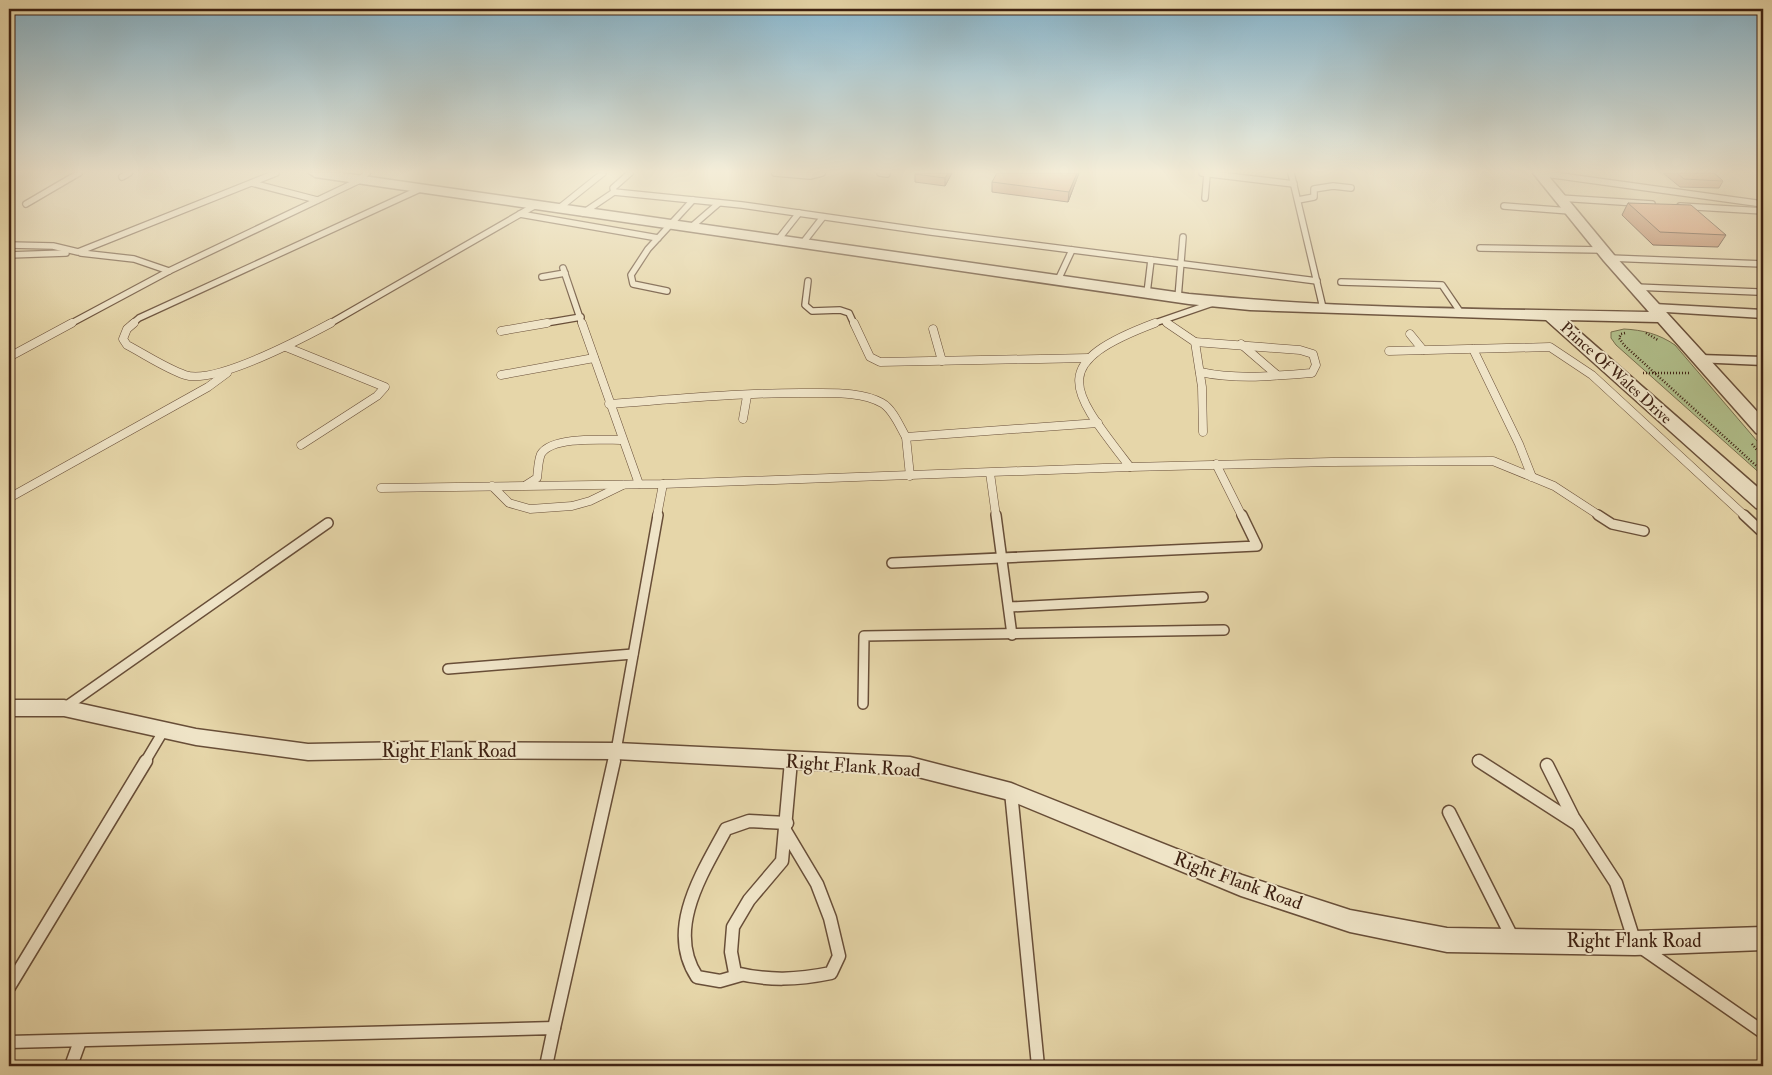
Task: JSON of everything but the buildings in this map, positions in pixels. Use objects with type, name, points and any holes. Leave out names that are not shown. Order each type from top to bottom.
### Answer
[{"type":"street","points":[[655,223],[1178,298],[1323,308],[1552,316]]},
{"type":"street","points":[[1580,223],[1658,313],[1698,364],[1763,427]]},
{"type":"street","points":[[1658,313],[1763,314]]},
{"type":"street","name":"Prince Of Wales Drive","points":[[1552,316],[1658,313]]},
{"type":"street","name":"Prince Of Wales Drive","points":[[1552,316],[1763,503]]},
{"type":"street","points":[[1698,364],[1763,361]]},
{"type":"street","points":[[1698,364],[1763,370]]},
{"type":"street","name":"Right Flank Road","points":[[9,708],[64,708],[196,737],[308,752],[410,750],[616,752],[910,766],[1011,792],[1241,885],[1350,921],[1447,940],[1635,943],[1763,939]]},
{"type":"lane","points":[[9,256],[78,252],[151,223]]},
{"type":"lane","points":[[9,356],[169,271],[269,223]]},
{"type":"lane","points":[[346,223],[139,318],[127,329],[123,339],[127,345],[185,375],[197,377],[234,368],[286,347],[389,291],[504,223]]},
{"type":"lane","points":[[573,223],[658,238]]},
{"type":"lane","points":[[690,228],[696,223]]},
{"type":"lane","points":[[777,241],[791,223]]},
{"type":"lane","points":[[802,244],[818,223]]},
{"type":"lane","points":[[870,223],[1317,281]]},
{"type":"lane","points":[[1303,223],[1323,308]]},
{"type":"lane","points":[[667,291],[633,284],[631,276],[668,225]]},
{"type":"lane","points":[[1178,298],[1183,237]]},
{"type":"lane","points":[[9,245],[52,246],[78,252],[134,259],[169,271]]},
{"type":"lane","points":[[1480,248],[1763,264]]},
{"type":"lane","points":[[1058,280],[1072,250]]},
{"type":"lane","points":[[1147,293],[1151,260]]},
{"type":"lane","points":[[542,276],[564,271],[638,484]]},
{"type":"lane","points":[[808,281],[805,305],[812,311],[840,310],[849,313],[870,357],[880,362],[1089,358]]},
{"type":"lane","points":[[1341,282],[1442,285],[1461,313]]},
{"type":"lane","points":[[1635,287],[1758,292]]},
{"type":"lane","points":[[1130,467],[1085,406],[1077,381],[1084,362],[1098,349],[1131,333],[1217,302]]},
{"type":"lane","points":[[501,331],[581,317]]},
{"type":"lane","points":[[1164,321],[1195,342],[1241,344],[1300,350],[1313,354],[1316,365],[1312,373],[1220,377],[1200,372]]},
{"type":"lane","points":[[934,329],[942,361]]},
{"type":"lane","points":[[1410,334],[1423,350]]},
{"type":"lane","points":[[1195,342],[1200,372],[1203,432]]},
{"type":"lane","points":[[1241,344],[1277,375]]},
{"type":"lane","points":[[286,347],[385,387],[377,396],[302,445]]},
{"type":"lane","points":[[1389,351],[1550,347],[1592,374],[1762,531]]},
{"type":"lane","points":[[1473,349],[1494,395],[1520,444],[1532,477]]},
{"type":"lane","points":[[501,375],[594,358]]},
{"type":"lane","points":[[9,498],[208,387],[234,368]]},
{"type":"lane","points":[[609,404],[817,393],[863,395],[882,403],[906,436],[910,476]]},
{"type":"lane","points":[[743,419],[746,396]]},
{"type":"lane","points":[[906,436],[1098,423]]},
{"type":"lane","points":[[525,486],[537,478],[542,454],[549,446],[564,442],[622,440]]},
{"type":"lane","points":[[381,488],[663,484],[1216,464],[1493,461],[1554,486],[1612,524],[1644,532]]},
{"type":"lane","points":[[892,563],[1256,546],[1216,464]]},
{"type":"lane","points":[[990,473],[1012,635]]},
{"type":"lane","points":[[492,486],[509,502],[530,509],[572,506],[590,501],[625,484]]},
{"type":"lane","points":[[546,1066],[616,752],[663,484]]},
{"type":"lane","points":[[64,708],[328,523]]},
{"type":"lane","points":[[1008,607],[1203,597]]},
{"type":"lane","points":[[863,704],[864,636],[1224,630]]},
{"type":"lane","points":[[448,670],[633,654]]},
{"type":"lane","points":[[9,987],[164,730]]},
{"type":"lane","points":[[786,827],[817,884],[830,918],[839,956],[831,972],[800,980],[763,980],[735,973],[731,952],[733,927],[749,900],[782,861],[791,760]]},
{"type":"lane","points":[[1478,760],[1579,826]]},
{"type":"lane","points":[[1547,765],[1579,826],[1616,883],[1635,943],[1763,1032]]},
{"type":"lane","points":[[1011,792],[1038,1066]]},
{"type":"lane","points":[[1449,812],[1514,941]]},
{"type":"lane","points":[[742,974],[720,981],[697,977],[687,958],[684,941],[690,903],[726,829],[749,821],[786,827]]},
{"type":"lane","points":[[9,1042],[554,1028]]},
{"type":"lane","points":[[71,1066],[80,1041]]},
{"type":"path","points":[[1640,332],[1664,342]]},
{"type":"path","points":[[1627,333],[1621,334],[1619,338],[1624,345],[1763,472]]},
{"type":"path","points":[[1654,372],[1694,373],[1698,364]]},
{"type":"path","points":[[1751,442],[1763,457]]},
{"type":"green space","points":[[1624,329],[1651,333],[1675,345],[1763,448],[1763,476],[1616,345],[1611,338],[1611,332]]}]
